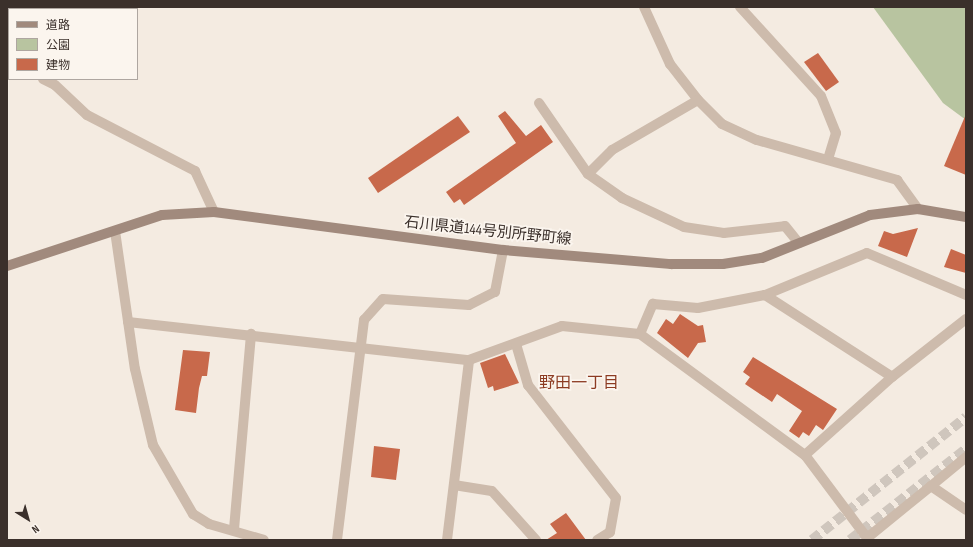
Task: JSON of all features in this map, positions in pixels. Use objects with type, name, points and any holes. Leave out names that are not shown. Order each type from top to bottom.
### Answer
[{"type":"main road","name":"石川県道144号別所野町線","points":[[7,266],[162,215],[214,212],[503,250],[671,264],[723,264],[762,258],[870,215],[918,210],[966,217]]},
{"type":"street","points":[[644,7],[670,64],[698,100],[722,124],[757,140],[897,180],[918,210]]},
{"type":"street","points":[[740,7],[821,96],[836,133],[828,160]]},
{"type":"street","points":[[44,80],[87,115],[195,171],[214,212]]},
{"type":"street","points":[[588,174],[612,150],[698,100]]},
{"type":"street","points":[[539,103],[588,174],[622,198],[684,227],[724,233],[786,226],[799,243]]},
{"type":"street","points":[[115,231],[128,322],[153,445],[193,514],[209,524],[234,530],[264,540]]},
{"type":"street","points":[[337,540],[364,320],[383,299],[469,305],[495,292],[503,250]]},
{"type":"street","points":[[640,334],[653,304],[698,308],[765,295],[868,253],[966,295]]},
{"type":"street","points":[[765,295],[892,377]]},
{"type":"street","points":[[805,455],[892,377],[966,319]]},
{"type":"street","points":[[128,322],[360,345],[469,360],[562,326],[640,334],[805,455],[868,539],[966,457]]},
{"type":"street","points":[[234,530],[251,334]]},
{"type":"street","points":[[516,344],[528,385],[616,498],[610,532],[597,540]]},
{"type":"street","points":[[448,540],[469,360]]},
{"type":"street","points":[[454,485],[492,491],[536,540]]},
{"type":"street","points":[[930,486],[966,510]]},
{"type":"green space","points":[[873,7],[966,7],[966,120],[943,103]]},
{"type":"building","points":[[818,53],[839,82],[826,91],[804,62]]},
{"type":"building","points":[[505,111],[526,136],[541,125],[553,142],[464,205],[460,199],[454,203],[446,192],[516,143],[498,116]]},
{"type":"building","points":[[966,114],[966,175],[944,166]]},
{"type":"building","points":[[458,116],[470,132],[378,193],[368,178]]},
{"type":"building","points":[[918,228],[907,257],[878,246],[884,231],[893,234]]},
{"type":"building","points":[[951,249],[966,255],[966,273],[944,267]]},
{"type":"building","points":[[680,314],[698,326],[703,325],[706,342],[698,343],[688,358],[657,333],[666,319],[673,324]]},
{"type":"building","points":[[183,350],[210,352],[207,376],[202,376],[199,388],[196,413],[175,410]]},
{"type":"building","points":[[505,354],[519,383],[494,391],[493,386],[488,388],[480,363]]},
{"type":"building","points":[[753,357],[837,409],[823,430],[816,425],[809,436],[803,432],[799,438],[789,431],[802,411],[777,394],[772,402],[745,384],[750,377],[743,372]]},
{"type":"building","points":[[374,446],[400,449],[396,480],[371,477]]},
{"type":"building","points":[[566,513],[586,540],[546,540],[557,533],[550,524]]},
{"type":"tunnel","points":[[812,540],[966,417]]},
{"type":"tunnel","points":[[850,540],[966,449]]},
{"type":"district","name":"野田一丁目","points":[[579,384]]}]
